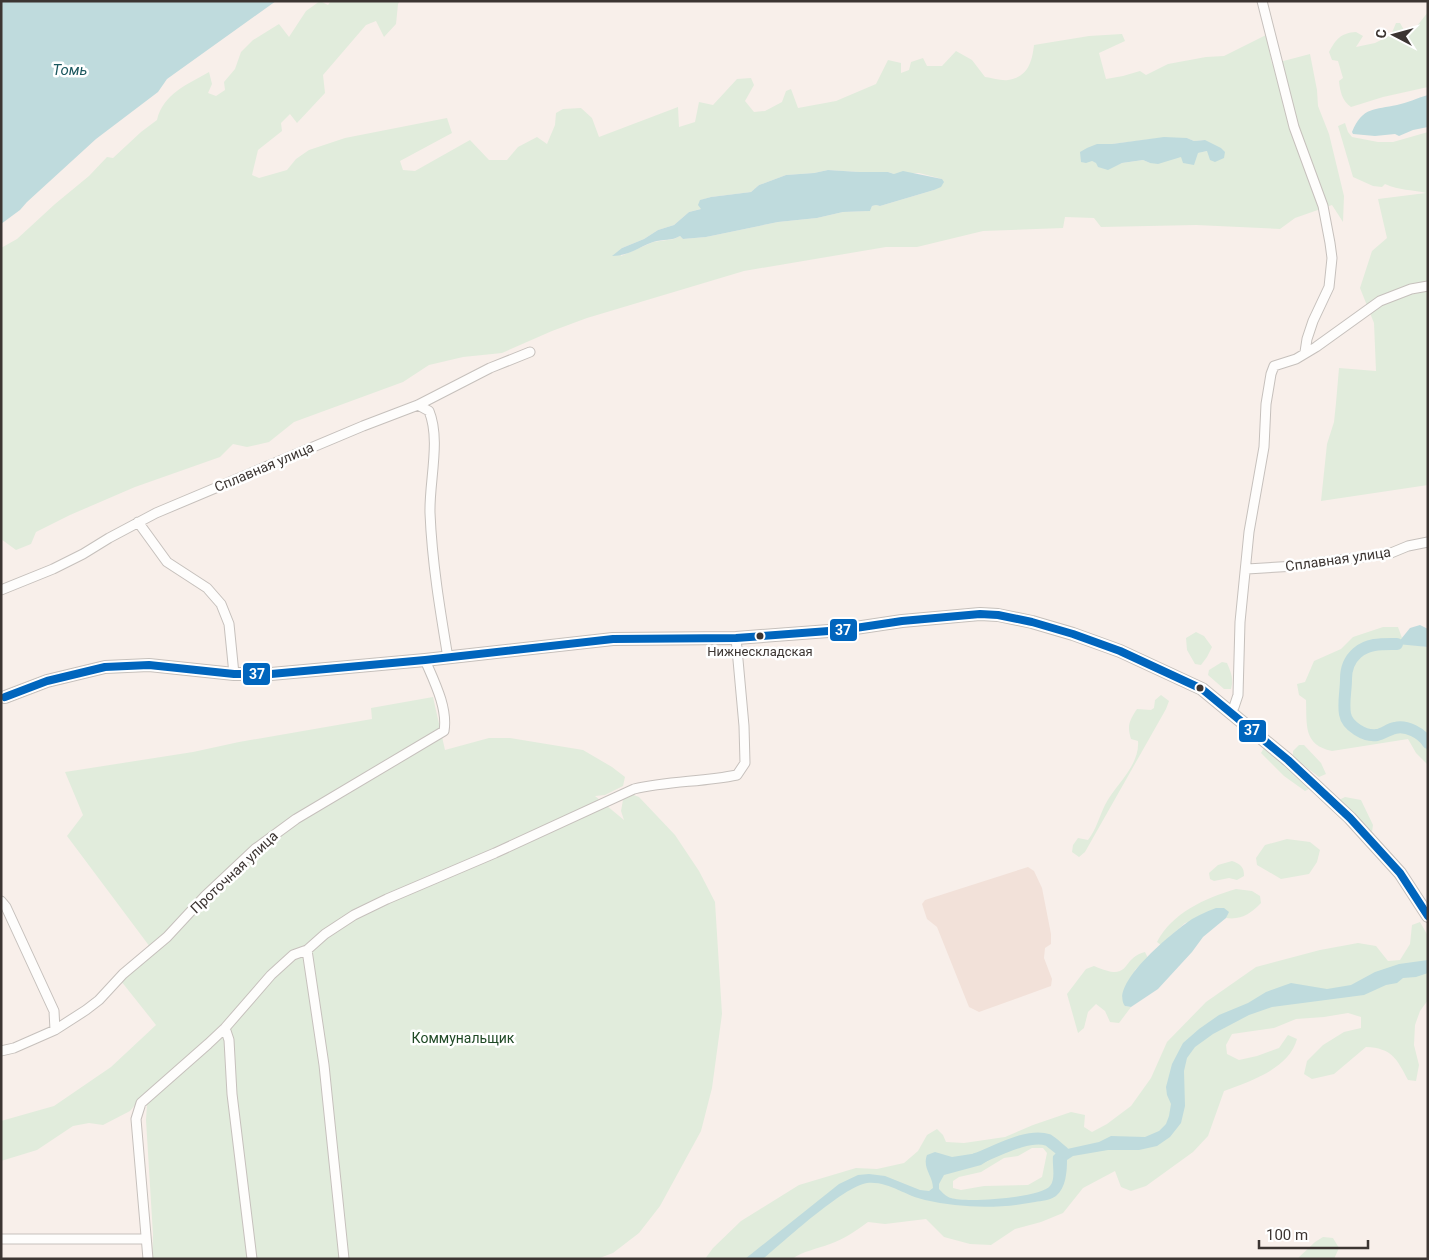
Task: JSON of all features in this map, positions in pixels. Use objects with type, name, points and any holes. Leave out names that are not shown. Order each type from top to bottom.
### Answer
[{"type":"street","points":[[1262,1],[1294,127],[1323,206],[1332,258],[1329,287],[1313,321],[1305,352]]},
{"type":"street","points":[[1231,712],[1238,695],[1240,622],[1247,569],[1249,532],[1264,447],[1266,404],[1274,366],[1296,359],[1380,301],[1412,289],[1428,286]]},
{"type":"street","name":"Сплавная улица","points":[[1,590],[53,569],[138,522],[204,492],[418,405],[490,368],[530,352]]},
{"type":"street","points":[[418,405],[429,411],[434,434],[430,491],[431,535],[435,578],[448,658]]},
{"type":"street","points":[[138,522],[167,562],[206,588],[220,604],[229,624],[234,674]]},
{"type":"street","name":"Сплавная улица","points":[[1247,569],[1310,564],[1391,553],[1408,546],[1428,542]]},
{"type":"street","points":[[2,697],[47,680],[105,667],[149,665],[234,674],[271,674],[448,658],[613,639],[645,637],[736,638],[842,630],[902,621],[971,614],[998,615],[1032,622],[1120,651],[1202,689],[1288,760],[1350,818],[1400,873],[1428,916]]},
{"type":"street","points":[[148,1259],[136,1129],[137,1112],[141,1103],[195,1057],[225,1028],[270,975],[293,955],[307,950],[325,934],[362,911],[495,853],[618,796],[648,786],[737,775],[745,763],[744,726],[736,638]]},
{"type":"street","name":"Проточная улица","points":[[1,1051],[14,1048],[55,1030],[99,1000],[123,974],[167,937],[212,889],[255,849],[279,830],[444,731],[444,715],[436,686],[425,660]]},
{"type":"street","points":[[1,901],[6,907],[54,1011],[55,1030]]},
{"type":"street","points":[[307,950],[324,1065],[344,1259]]},
{"type":"street","points":[[225,1028],[228,1040],[232,1094],[252,1259]]},
{"type":"street","points":[[1,1239],[146,1239]]},
{"type":"shaded area","points":[[1028,867],[1034,871],[1042,888],[1051,934],[1051,944],[1045,948],[1044,958],[1052,979],[1051,986],[979,1012],[969,1007],[937,927],[927,919],[922,904],[925,900]]},
{"type":"green space","points":[[320,1],[328,5],[331,1],[400,1],[396,24],[384,37],[376,21],[366,25],[323,75],[325,93],[297,123],[290,114],[281,123],[282,131],[258,150],[252,175],[259,178],[287,170],[296,159],[309,150],[345,138],[447,118],[452,133],[400,161],[403,170],[415,171],[470,140],[489,160],[507,160],[518,147],[537,137],[547,144],[555,125],[556,113],[563,109],[581,108],[592,118],[599,137],[678,107],[679,127],[695,122],[699,102],[713,105],[737,79],[751,78],[754,85],[745,101],[754,112],[765,111],[782,102],[786,91],[791,89],[798,108],[836,101],[876,84],[888,60],[901,63],[901,73],[909,70],[911,62],[923,58],[927,66],[942,66],[956,51],[972,60],[985,77],[1008,80],[1020,76],[1028,68],[1034,45],[1089,36],[1122,34],[1125,41],[1099,53],[1106,79],[1140,71],[1146,75],[1168,64],[1206,57],[1224,56],[1266,35],[1272,64],[1310,54],[1318,106],[1329,134],[1344,196],[1343,222],[1332,205],[1295,218],[1280,229],[1196,225],[1101,227],[1094,218],[1065,217],[1063,228],[983,231],[917,247],[886,247],[744,271],[587,318],[502,353],[463,357],[429,365],[403,382],[294,422],[269,442],[247,447],[233,444],[220,457],[135,487],[70,515],[36,532],[31,544],[16,550],[1,539],[1,248],[17,239],[89,176],[107,157],[113,158],[157,120],[165,103],[177,91],[209,72],[212,84],[208,93],[216,96],[225,90],[224,82],[235,69],[241,52],[253,40],[279,24],[289,37],[306,11]],"holes":[[[1161,138],[1205,140],[1207,151],[1150,163],[1143,160],[1122,163],[1112,167],[1092,161],[1097,144]],[[828,170],[888,172],[894,174],[919,173],[942,179],[934,190],[880,206],[872,206],[870,211],[843,212],[817,218],[778,222],[706,237],[683,239],[680,236],[674,239],[653,242],[621,256],[622,248],[644,239],[658,230],[674,225],[689,212],[701,209],[701,200],[751,192],[759,185],[786,175]]]},
{"type":"green space","points":[[1428,12],[1428,87],[1383,97],[1351,107],[1348,105],[1340,88],[1339,81],[1343,78],[1338,61],[1332,60],[1329,52],[1337,40],[1343,35],[1356,32],[1363,36],[1356,47],[1375,43],[1391,35],[1396,23],[1400,23],[1404,30],[1417,26]]},
{"type":"green space","points":[[1345,123],[1352,137],[1378,142],[1393,142],[1428,132],[1428,485],[1321,501],[1327,444],[1334,422],[1339,368],[1376,371],[1374,323],[1360,288],[1372,251],[1387,238],[1378,199],[1426,193],[1396,188],[1385,184],[1382,187],[1373,186],[1353,177],[1338,126]]},
{"type":"green space","points":[[1383,627],[1398,627],[1402,638],[1398,643],[1428,647],[1428,765],[1416,753],[1408,739],[1332,751],[1316,744],[1308,733],[1306,700],[1299,695],[1297,684],[1305,682],[1314,661],[1341,649],[1353,637]]},
{"type":"green space","points":[[1196,632],[1204,636],[1212,647],[1201,665],[1195,664],[1187,650],[1186,638]]},
{"type":"green space","points":[[1222,662],[1227,663],[1231,673],[1231,689],[1224,689],[1208,675],[1209,670]]},
{"type":"green space","points":[[1161,695],[1169,701],[1166,709],[1085,852],[1079,857],[1072,852],[1073,845],[1078,838],[1088,840],[1091,836],[1109,798],[1135,759],[1138,741],[1131,739],[1129,727],[1132,717],[1137,709],[1151,710],[1154,708],[1155,700]]},
{"type":"green space","name":"Коммунальщик","points":[[433,697],[445,750],[489,738],[510,738],[583,750],[612,767],[625,777],[623,786],[605,795],[595,796],[624,820],[621,811],[623,800],[631,794],[639,797],[675,835],[699,871],[715,902],[722,1014],[712,1088],[701,1131],[660,1206],[639,1233],[613,1253],[597,1259],[152,1259],[153,1235],[146,1120],[147,1104],[189,1067],[186,1058],[141,1098],[130,1111],[103,1125],[89,1123],[73,1126],[37,1150],[1,1161],[1,1121],[54,1106],[111,1067],[156,1025],[117,976],[150,947],[67,836],[83,815],[65,772],[193,752],[372,719],[371,708]]},
{"type":"green space","points":[[1299,745],[1304,745],[1321,763],[1326,774],[1319,777],[1293,757],[1293,751]]},
{"type":"green space","points":[[1265,746],[1309,789],[1305,791],[1284,776],[1261,753]]},
{"type":"green space","points":[[1345,797],[1361,800],[1373,825],[1372,832],[1339,800]]},
{"type":"green space","points":[[1287,839],[1310,842],[1320,850],[1317,862],[1309,874],[1281,879],[1257,865],[1256,858],[1265,845]]},
{"type":"green space","points":[[1232,861],[1241,866],[1244,876],[1237,880],[1229,878],[1214,881],[1210,879],[1209,873],[1218,865]]},
{"type":"green space","points":[[1236,889],[1252,891],[1260,896],[1261,903],[1241,917],[1226,918],[1228,912],[1185,923],[1161,945],[1157,942],[1171,923],[1190,908]]},
{"type":"green space","points":[[1420,922],[1428,936],[1428,1000],[1420,1011],[1415,1025],[1414,1045],[1419,1065],[1416,1081],[1408,1080],[1397,1061],[1388,1052],[1366,1047],[1334,1074],[1312,1079],[1304,1074],[1307,1061],[1323,1045],[1344,1032],[1361,1028],[1361,1017],[1348,1013],[1296,1019],[1274,1028],[1232,1034],[1226,1045],[1227,1054],[1239,1060],[1279,1048],[1288,1035],[1297,1039],[1293,1049],[1277,1066],[1256,1078],[1224,1091],[1208,1136],[1193,1152],[1146,1186],[1131,1191],[1121,1187],[1115,1171],[1083,1188],[1063,1213],[1041,1222],[1015,1229],[991,1245],[970,1244],[944,1237],[926,1219],[885,1224],[868,1222],[840,1240],[805,1252],[792,1259],[705,1259],[713,1248],[741,1221],[799,1185],[856,1168],[877,1169],[904,1163],[918,1151],[927,1135],[937,1129],[943,1135],[946,1142],[964,1143],[1005,1137],[1071,1112],[1085,1115],[1084,1127],[1092,1132],[1107,1124],[1131,1106],[1151,1078],[1167,1042],[1206,1002],[1256,967],[1320,950],[1358,943],[1376,946],[1388,961],[1400,960],[1410,944],[1412,925]],"holes":[[[1032,1148],[1043,1148],[1047,1153],[1042,1177],[1028,1185],[984,1186],[961,1190],[953,1188],[953,1181],[959,1177],[981,1172],[1004,1158],[1018,1156]]]},
{"type":"green space","points":[[1145,952],[1148,958],[1135,970],[1125,1006],[1131,1007],[1119,1023],[1110,1022],[1105,1011],[1096,1004],[1088,1012],[1084,1028],[1078,1033],[1067,994],[1086,969],[1094,966],[1106,971],[1120,971],[1137,955]]},
{"type":"green space","points":[[1323,1237],[1333,1238],[1339,1248],[1334,1259],[1297,1259],[1315,1242]]},
{"type":"water","name":"Томь","points":[[1,1],[276,1],[167,79],[158,92],[96,139],[20,210],[1,224]]},
{"type":"water","points":[[1428,95],[1428,127],[1413,130],[1399,136],[1395,134],[1375,136],[1353,134],[1352,132],[1356,124],[1365,113]]},
{"type":"water","points":[[1164,137],[1187,138],[1194,141],[1205,140],[1221,148],[1225,152],[1224,158],[1215,162],[1210,160],[1207,151],[1198,153],[1194,165],[1183,163],[1181,157],[1158,164],[1143,160],[1122,163],[1108,170],[1098,167],[1092,161],[1081,162],[1080,152],[1097,144],[1112,144]]},
{"type":"water","points":[[828,170],[888,172],[894,174],[903,171],[942,179],[944,182],[941,187],[934,190],[880,206],[872,206],[870,211],[843,212],[817,218],[778,222],[706,237],[683,239],[680,236],[674,239],[653,242],[628,253],[612,256],[622,248],[644,239],[658,230],[674,225],[689,212],[701,209],[698,205],[700,200],[751,192],[759,185],[786,175]]},
{"type":"water","points":[[1420,625],[1428,629],[1428,647],[1397,644],[1410,628]]},
{"type":"water","points":[[1216,908],[1224,908],[1229,912],[1226,918],[1203,937],[1158,989],[1131,1007],[1125,1006],[1122,997],[1125,986],[1143,962],[1185,924]]},
{"type":"water","points":[[1428,960],[1428,973],[1416,977],[1403,978],[1397,983],[1386,985],[1364,995],[1272,1007],[1249,1015],[1213,1034],[1195,1047],[1187,1058],[1184,1071],[1185,1106],[1181,1123],[1170,1137],[1157,1146],[1139,1150],[1108,1150],[1073,1156],[1067,1160],[1064,1184],[1056,1196],[1040,1201],[1007,1206],[966,1206],[925,1200],[890,1186],[867,1183],[857,1186],[829,1204],[763,1259],[745,1259],[839,1184],[858,1175],[885,1176],[920,1190],[929,1191],[933,1188],[933,1184],[926,1160],[927,1155],[935,1152],[952,1157],[991,1151],[993,1154],[992,1158],[981,1165],[944,1175],[939,1184],[939,1189],[949,1197],[986,1200],[1033,1194],[1044,1190],[1052,1183],[1053,1156],[1058,1151],[1099,1142],[1111,1136],[1145,1137],[1159,1131],[1166,1124],[1171,1104],[1166,1087],[1172,1064],[1183,1043],[1219,1015],[1248,1003],[1266,992],[1291,983],[1327,989],[1351,985],[1375,972],[1399,964]]},
{"type":"waterway","points":[[1397,644],[1381,644],[1366,647],[1352,658],[1348,664],[1347,671],[1344,701],[1346,718],[1357,730],[1367,734],[1382,734],[1399,727],[1418,733],[1428,743]]},
{"type":"waterway","points":[[976,1159],[1012,1144],[1031,1139],[1048,1140],[1063,1152]]},
{"type":"transit line","name":"37","points":[[5,697],[47,681],[105,667],[149,665],[234,674],[271,674],[425,660],[613,639],[736,638],[842,630],[902,621],[980,614],[998,615],[1032,622],[1073,634],[1120,651],[1202,689],[1288,760],[1350,818],[1400,873],[1428,916]]},
{"type":"place","name":"Нижнескладская","points":[[760,636]]}]
